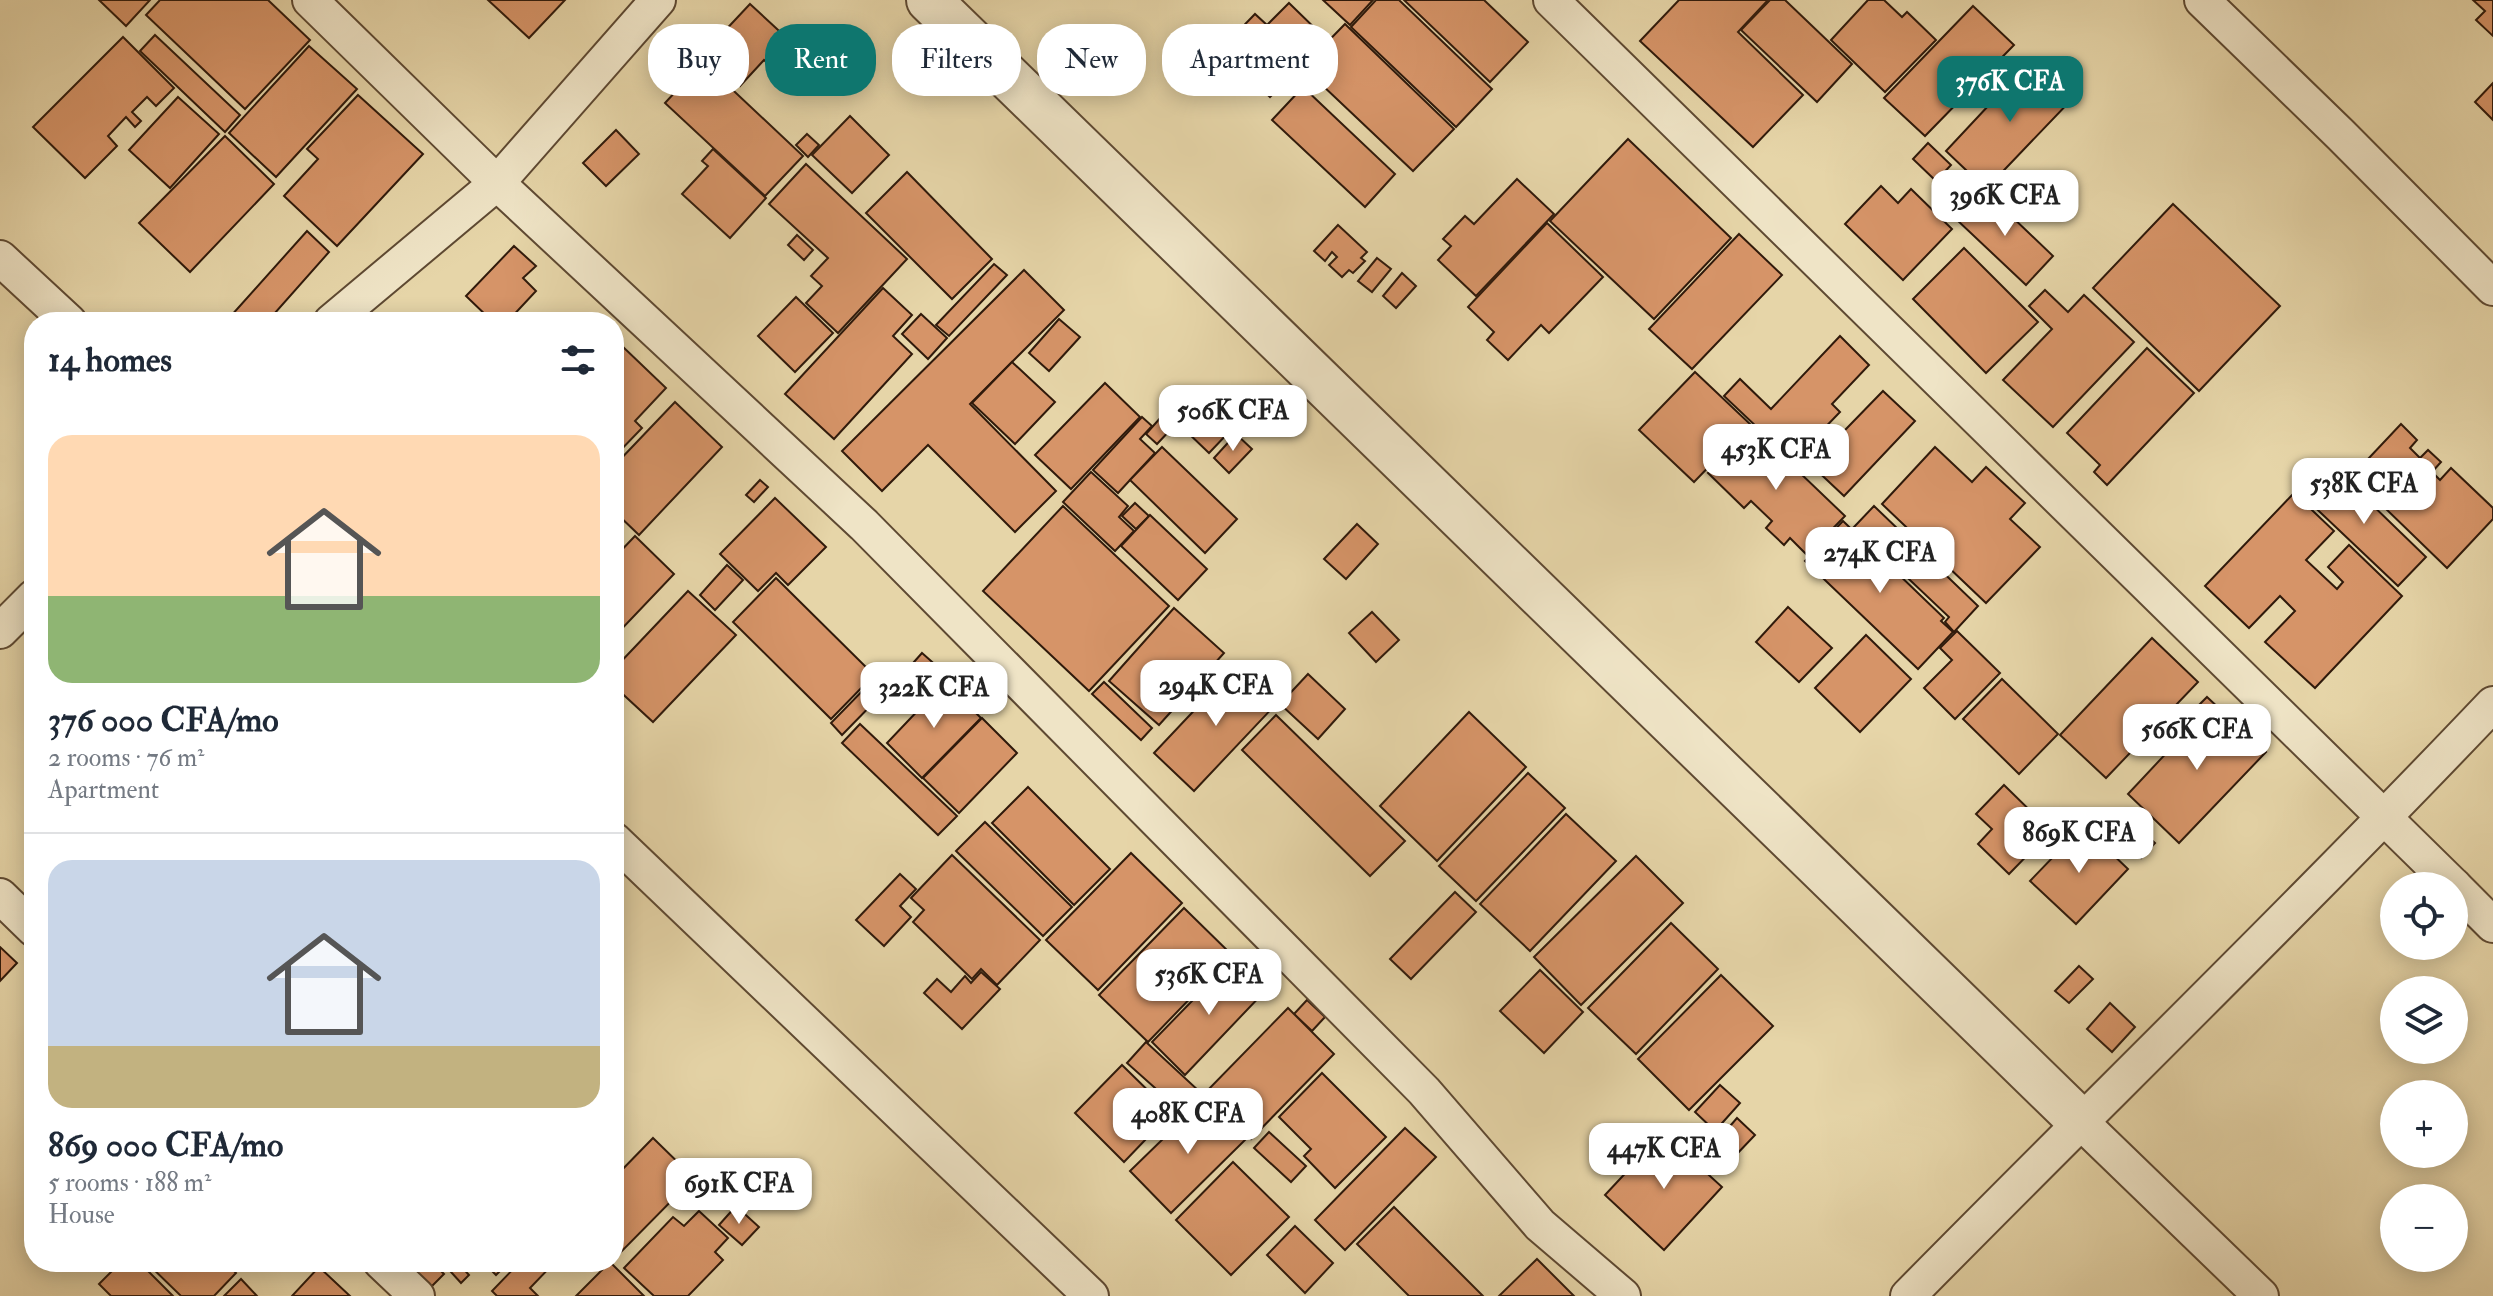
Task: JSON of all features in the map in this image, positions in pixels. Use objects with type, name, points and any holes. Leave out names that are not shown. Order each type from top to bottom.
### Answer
[{"type":"street","points":[[310,0],[497,183],[864,525],[1424,1091],[1540,1225],[1623,1296]]},
{"type":"street","points":[[343,312],[497,183],[658,0]]},
{"type":"street","points":[[929,0],[2261,1296]]},
{"type":"street","points":[[1551,0],[2440,872]]},
{"type":"street","points":[[2202,0],[2493,288]]},
{"type":"street","points":[[0,258],[58,312]]},
{"type":"street","points":[[0,631],[24,607]]},
{"type":"street","points":[[1908,1296],[2385,818],[2493,704]]},
{"type":"street","points":[[624,850],[1091,1296]]},
{"type":"street","points":[[0,896],[24,919]]},
{"type":"street","points":[[2468,900],[2493,925]]},
{"type":"street","points":[[392,1272],[417,1296]]},
{"type":"building","points":[[99,0],[150,0],[126,26]]},
{"type":"building","points":[[160,0],[268,0],[310,40],[245,109],[146,15]]},
{"type":"building","points":[[488,0],[565,0],[529,38]]},
{"type":"building","points":[[1323,0],[1373,0],[1350,25]]},
{"type":"building","points":[[1376,0],[1399,0],[1492,89],[1456,127],[1351,27]]},
{"type":"building","points":[[1404,0],[1484,0],[1528,42],[1490,82]]},
{"type":"building","points":[[1679,0],[1768,0],[1738,32],[1803,95],[1753,147],[1640,41]]},
{"type":"building","points":[[1770,0],[1785,0],[1852,64],[1817,102],[1741,30]]},
{"type":"building","points":[[1868,0],[1884,0],[1902,17],[1907,12],[1936,40],[1885,92],[1831,40]]},
{"type":"building","points":[[2473,0],[2493,0],[2493,36],[2476,20],[2485,11]]},
{"type":"building","points":[[1289,3],[1311,24],[1268,24]]},
{"type":"building","points":[[750,4],[772,24],[765,24],[765,61],[749,76],[749,24],[731,24]]},
{"type":"building","points":[[1973,6],[2014,45],[1925,136],[1884,98]]},
{"type":"building","points":[[1255,14],[1266,24],[1245,24]]},
{"type":"building","points":[[1345,24],[1454,129],[1413,171],[1334,96],[1338,96],[1338,31]]},
{"type":"building","points":[[155,35],[240,115],[225,132],[140,51]]},
{"type":"building","points":[[123,37],[174,88],[156,106],[147,97],[132,112],[141,121],[135,127],[126,117],[108,136],[117,146],[85,178],[33,127]]},
{"type":"building","points":[[309,46],[357,89],[276,177],[229,133]]},
{"type":"building","points":[[2033,58],[2074,97],[1986,189],[1946,151]]},
{"type":"building","points":[[2493,83],[2493,120],[2475,102]]},
{"type":"building","points":[[358,95],[423,154],[337,246],[284,196],[318,159],[307,149]]},
{"type":"building","points":[[671,96],[739,96],[803,156],[765,196],[665,103]]},
{"type":"building","points":[[1295,96],[1313,96],[1395,174],[1365,207],[1272,120]]},
{"type":"building","points":[[178,97],[219,134],[170,188],[129,150]]},
{"type":"building","points":[[850,116],[889,155],[852,193],[812,155]]},
{"type":"building","points":[[616,130],[639,154],[606,186],[583,163]]},
{"type":"building","points":[[807,134],[819,145],[808,157],[796,145]]},
{"type":"building","points":[[225,136],[274,184],[190,272],[139,223]]},
{"type":"building","points":[[1628,139],[1731,238],[1654,319],[1550,221]]},
{"type":"building","points":[[1928,143],[1951,165],[1936,181],[1913,159]]},
{"type":"building","points":[[713,149],[766,198],[730,238],[682,194],[708,166],[702,161]]},
{"type":"building","points":[[806,164],[907,259],[838,333],[806,303],[822,286],[811,276],[828,258],[769,204]]},
{"type":"building","points":[[907,172],[992,259],[952,299],[866,213]]},
{"type":"building","points":[[1517,179],[1554,214],[1476,296],[1438,260],[1451,246],[1443,239],[1465,216],[1474,224]]},
{"type":"building","points":[[1881,186],[1898,203],[1911,189],[1952,229],[1903,280],[1845,224]]},
{"type":"building","points":[[1985,191],[2053,256],[2026,285],[1957,220]]},
{"type":"building","points":[[2173,204],[2280,306],[2199,391],[2093,288]]},
{"type":"building","points":[[1547,223],[1603,277],[1549,333],[1541,325],[1508,360],[1487,340],[1494,332],[1468,307]]},
{"type":"building","points":[[1338,225],[1367,252],[1361,258],[1365,261],[1353,273],[1349,270],[1342,277],[1329,265],[1337,257],[1332,252],[1325,261],[1314,251]]},
{"type":"building","points":[[307,231],[329,252],[276,312],[234,312]]},
{"type":"building","points":[[1739,234],[1782,275],[1692,369],[1649,329]]},
{"type":"building","points":[[797,235],[813,250],[804,260],[788,245]]},
{"type":"building","points":[[514,246],[536,266],[523,278],[536,291],[516,312],[483,312],[466,296]]},
{"type":"building","points":[[1964,248],[2038,322],[1986,373],[1913,299]]},
{"type":"building","points":[[1377,258],[1391,269],[1372,292],[1358,281]]},
{"type":"building","points":[[994,264],[1007,275],[949,336],[936,325]]},
{"type":"building","points":[[1024,270],[1064,310],[970,404],[1056,491],[1015,532],[928,445],[882,491],[842,451]]},
{"type":"building","points":[[1402,273],[1416,286],[1396,308],[1383,296]]},
{"type":"building","points":[[883,288],[912,315],[893,336],[912,354],[834,439],[785,394]]},
{"type":"building","points":[[2045,290],[2068,312],[2084,295],[2134,342],[2053,427],[2003,380],[2052,329],[2029,306]]},
{"type":"building","points":[[796,297],[833,333],[795,372],[758,336]]},
{"type":"building","points":[[921,314],[947,338],[928,359],[902,334]]},
{"type":"building","points":[[1059,319],[1080,337],[1049,371],[1029,353]]},
{"type":"building","points":[[1840,336],[1869,365],[1832,404],[1840,412],[1809,444],[1813,448],[1797,465],[1724,396],[1740,379],[1771,409]]},
{"type":"building","points":[[624,348],[666,388],[635,421],[642,428],[624,447]]},
{"type":"building","points":[[2147,348],[2194,393],[2107,485],[2094,472],[2100,465],[2067,433]]},
{"type":"building","points":[[1012,362],[1055,402],[1015,444],[972,403]]},
{"type":"building","points":[[1695,372],[1750,424],[1694,482],[1639,430]]},
{"type":"building","points":[[1105,383],[1140,417],[1071,489],[1035,455]]},
{"type":"building","points":[[1883,391],[1915,421],[1844,496],[1811,465]]},
{"type":"building","points":[[675,402],[722,447],[639,535],[624,521],[624,456]]},
{"type":"building","points":[[1205,409],[1229,432],[1209,453],[1185,430]]},
{"type":"building","points":[[1162,416],[1173,427],[1157,444],[1146,434]]},
{"type":"building","points":[[1142,417],[1152,426],[1140,439],[1155,453],[1118,493],[1093,470]]},
{"type":"building","points":[[2401,424],[2417,440],[2410,448],[2420,458],[2428,450],[2441,462],[2432,472],[2440,480],[2451,468],[2493,508],[2493,519],[2447,568],[2352,476]]},
{"type":"building","points":[[1752,427],[1845,516],[1807,555],[1790,538],[1784,545],[1766,528],[1772,521],[1751,501],[1744,508],[1708,473]]},
{"type":"building","points":[[1236,434],[1252,449],[1229,473],[1214,458]]},
{"type":"building","points":[[1162,447],[1237,519],[1205,553],[1130,480]]},
{"type":"building","points":[[1935,447],[1972,482],[1986,467],[2025,503],[2010,519],[2040,547],[1986,603],[1882,504]]},
{"type":"building","points":[[2332,466],[2426,557],[2398,586],[2303,496]]},
{"type":"building","points":[[1091,472],[1128,506],[1119,517],[1134,531],[1115,551],[1063,502]]},
{"type":"building","points":[[760,480],[768,487],[754,502],[746,495]]},
{"type":"building","points":[[2294,493],[2334,531],[2306,560],[2337,589],[2343,582],[2328,567],[2349,545],[2402,596],[2315,688],[2265,642],[2295,611],[2280,596],[2249,628],[2205,586]]},
{"type":"building","points":[[775,498],[826,547],[788,585],[776,573],[758,591],[720,554]]},
{"type":"building","points":[[1135,503],[1149,516],[1136,529],[1122,516]]},
{"type":"building","points":[[1063,506],[1169,606],[1089,691],[983,591]]},
{"type":"building","points":[[1874,506],[1978,606],[1954,632],[1945,622],[1949,617],[1854,527]]},
{"type":"building","points":[[1150,515],[1207,569],[1178,600],[1121,546]]},
{"type":"building","points":[[1843,521],[1944,618],[1941,621],[1953,632],[1918,669],[1805,561]]},
{"type":"building","points":[[1357,524],[1378,544],[1346,579],[1324,559]]},
{"type":"building","points":[[635,536],[674,574],[624,626],[624,548]]},
{"type":"building","points":[[727,565],[743,580],[715,610],[700,595]]},
{"type":"building","points":[[776,578],[874,675],[831,719],[733,622]]},
{"type":"building","points":[[688,591],[736,635],[653,722],[624,695],[624,658]]},
{"type":"building","points":[[1788,607],[1832,648],[1799,682],[1756,642]]},
{"type":"building","points":[[1174,608],[1224,653],[1159,725],[1109,681]]},
{"type":"building","points":[[1372,612],[1399,640],[1376,662],[1349,633]]},
{"type":"building","points":[[1957,631],[2000,673],[1955,719],[1924,688],[1952,660],[1940,648]]},
{"type":"building","points":[[1866,635],[1911,679],[1860,732],[1815,688]]},
{"type":"building","points":[[2152,638],[2198,682],[2106,778],[2060,735]]},
{"type":"building","points":[[922,653],[939,668],[914,696],[897,681]]},
{"type":"building","points":[[1238,664],[1278,702],[1194,791],[1154,753]]},
{"type":"building","points":[[1308,674],[1345,709],[1318,739],[1280,704]]},
{"type":"building","points":[[874,679],[886,690],[842,735],[831,723]]},
{"type":"building","points":[[2002,679],[2058,734],[2019,774],[1963,719]]},
{"type":"building","points":[[945,682],[981,718],[922,778],[887,743]]},
{"type":"building","points":[[1104,682],[1152,728],[1141,740],[1092,694]]},
{"type":"building","points":[[2207,697],[2266,752],[2179,843],[2128,794],[2203,714],[2196,708]]},
{"type":"building","points":[[1469,712],[1526,767],[1437,861],[1380,806]]},
{"type":"building","points":[[1276,715],[1405,841],[1370,876],[1242,750]]},
{"type":"building","points":[[982,718],[1017,753],[959,813],[923,778]]},
{"type":"building","points":[[860,724],[957,816],[938,835],[842,743]]},
{"type":"building","points":[[1528,773],[1565,808],[1476,901],[1439,866]]},
{"type":"building","points":[[2004,785],[2051,831],[2009,874],[1978,844],[1992,829],[1976,814]]},
{"type":"building","points":[[1028,787],[1110,869],[1074,905],[992,823]]},
{"type":"building","points":[[1566,814],[1616,861],[1530,951],[1480,904]]},
{"type":"building","points":[[2128,818],[2155,843],[2141,858],[2114,834]]},
{"type":"building","points":[[985,822],[1072,907],[1043,936],[956,851]]},
{"type":"building","points":[[2083,826],[2128,869],[2076,924],[2030,881]]},
{"type":"building","points":[[1131,853],[1182,903],[1098,990],[1046,940]]},
{"type":"building","points":[[952,855],[1040,940],[997,985],[981,969],[972,979],[913,922],[924,910],[911,898]]},
{"type":"building","points":[[1636,856],[1683,903],[1581,1005],[1534,957]]},
{"type":"building","points":[[900,874],[916,889],[900,906],[911,917],[884,946],[856,920]]},
{"type":"building","points":[[1455,892],[1476,912],[1411,979],[1390,959]]},
{"type":"building","points":[[1184,908],[1232,955],[1148,1042],[1099,995]]},
{"type":"building","points":[[1671,923],[1718,969],[1636,1054],[1588,1008]]},
{"type":"building","points":[[0,947],[17,963],[0,981]]},
{"type":"building","points":[[1270,947],[1283,959],[1261,984],[1248,972]]},
{"type":"building","points":[[1233,959],[1266,990],[1185,1075],[1152,1042]]},
{"type":"building","points":[[2079,966],[2093,979],[2069,1003],[2055,991]]},
{"type":"building","points":[[1540,970],[1583,1012],[1544,1053],[1500,1011]]},
{"type":"building","points":[[981,972],[1000,989],[962,1029],[924,993],[937,979],[951,992],[965,976],[971,983]]},
{"type":"building","points":[[1721,975],[1773,1026],[1689,1110],[1638,1059]]},
{"type":"building","points":[[1307,1000],[1325,1017],[1312,1031],[1294,1014]]},
{"type":"building","points":[[2110,1003],[2135,1027],[2112,1052],[2087,1029]]},
{"type":"building","points":[[1288,1008],[1334,1054],[1251,1139],[1204,1094]]},
{"type":"building","points":[[1146,1042],[1200,1092],[1182,1112],[1127,1063]]},
{"type":"building","points":[[1122,1065],[1171,1113],[1124,1162],[1075,1113]]},
{"type":"building","points":[[1322,1073],[1386,1137],[1335,1188],[1304,1156],[1311,1149],[1279,1117]]},
{"type":"building","points":[[1720,1085],[1740,1103],[1715,1131],[1695,1112]]},
{"type":"building","points":[[1205,1098],[1245,1140],[1171,1213],[1130,1171]]},
{"type":"building","points":[[1737,1118],[1755,1135],[1734,1157],[1717,1141]]},
{"type":"building","points":[[1405,1128],[1436,1157],[1345,1250],[1315,1220]]},
{"type":"building","points":[[1269,1132],[1306,1166],[1291,1182],[1254,1148]]},
{"type":"building","points":[[1663,1133],[1722,1187],[1664,1250],[1605,1195]]},
{"type":"building","points":[[653,1138],[694,1178],[624,1249],[624,1168]]},
{"type":"building","points":[[1233,1162],[1289,1217],[1231,1275],[1176,1220]]},
{"type":"building","points":[[736,1206],[759,1227],[742,1245],[719,1225]]},
{"type":"building","points":[[1394,1207],[1483,1296],[1409,1296],[1357,1244]]},
{"type":"building","points":[[699,1211],[728,1238],[715,1252],[723,1260],[688,1296],[654,1296],[624,1268],[673,1217],[684,1226]]},
{"type":"building","points":[[1295,1226],[1333,1263],[1305,1293],[1267,1255]]},
{"type":"building","points":[[1537,1259],[1574,1296],[1499,1296]]},
{"type":"building","points":[[111,1272],[149,1272],[173,1296],[111,1296],[99,1284]]},
{"type":"building","points":[[156,1272],[236,1273],[214,1296],[181,1296]]},
{"type":"building","points":[[314,1272],[324,1272],[350,1296],[292,1296]]},
{"type":"building","points":[[412,1272],[444,1274],[429,1289]]},
{"type":"building","points":[[451,1272],[466,1272],[469,1275],[461,1283]]},
{"type":"building","points":[[510,1272],[545,1272],[530,1288],[538,1296],[497,1296],[492,1291]]},
{"type":"building","points":[[600,1272],[620,1272],[644,1296],[576,1296]]},
{"type":"building","points":[[241,1279],[257,1296],[224,1296]]}]
